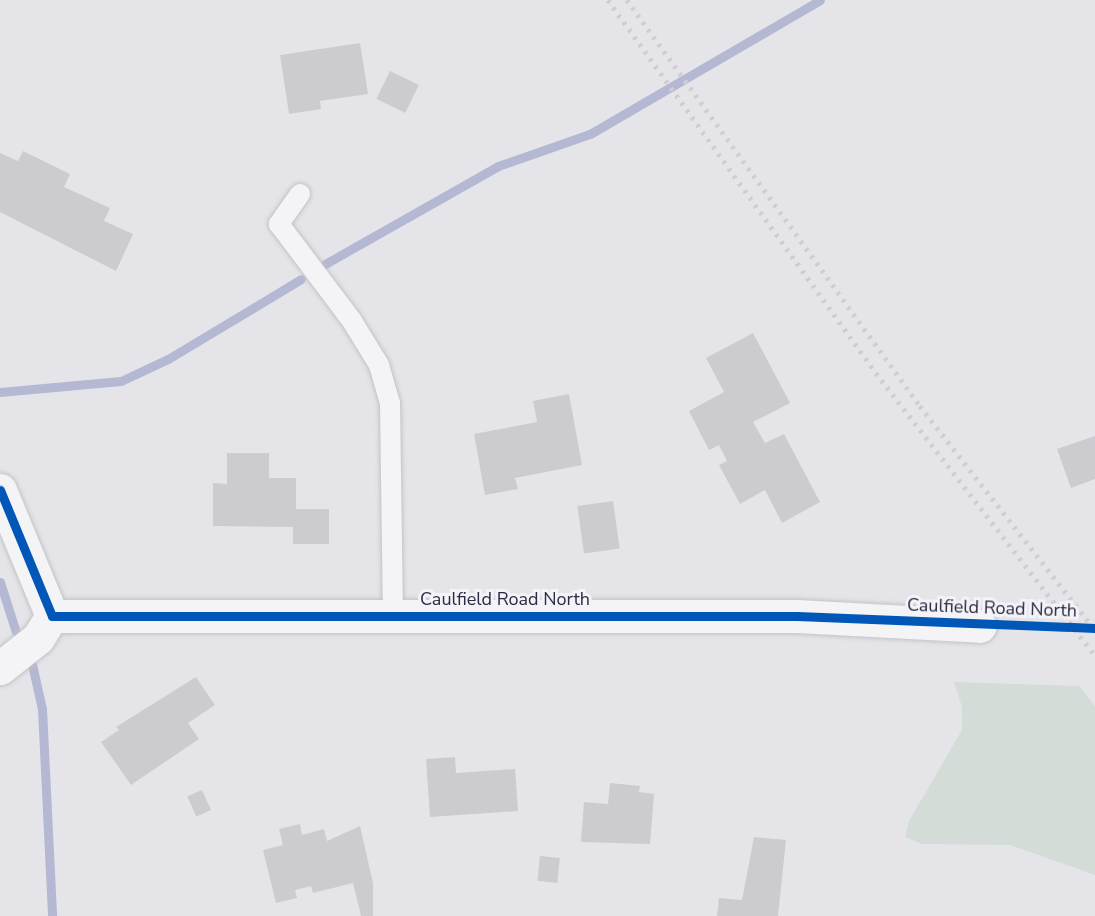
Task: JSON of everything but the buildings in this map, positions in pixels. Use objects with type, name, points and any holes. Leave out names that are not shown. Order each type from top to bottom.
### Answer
[{"type":"street","points":[[0,490],[52,616],[38,638],[0,668]]},
{"type":"street","name":"Caulfield Road North","points":[[52,616],[797,616],[980,626]]},
{"type":"lane","points":[[300,194],[279,224],[363,339],[379,365],[390,404],[393,616]]},
{"type":"shaded area","points":[[954,682],[1079,686],[1095,706],[1095,875],[1010,845],[922,844],[905,837],[909,821],[962,730],[962,707]]},
{"type":"waterway","points":[[325,264],[498,166],[590,134],[820,0]]},
{"type":"waterway","points":[[0,392],[121,381],[168,359],[301,279]]},
{"type":"waterway","points":[[0,582],[16,632]]},
{"type":"waterway","points":[[31,660],[42,709],[52,916]]},
{"type":"railway","points":[[608,0],[876,373],[1095,655]]},
{"type":"railway","points":[[627,0],[920,406],[1095,630]]},
{"type":"cycle path","points":[[0,490],[52,616]]},
{"type":"cycle path","points":[[52,616],[797,616],[1095,628]]}]
